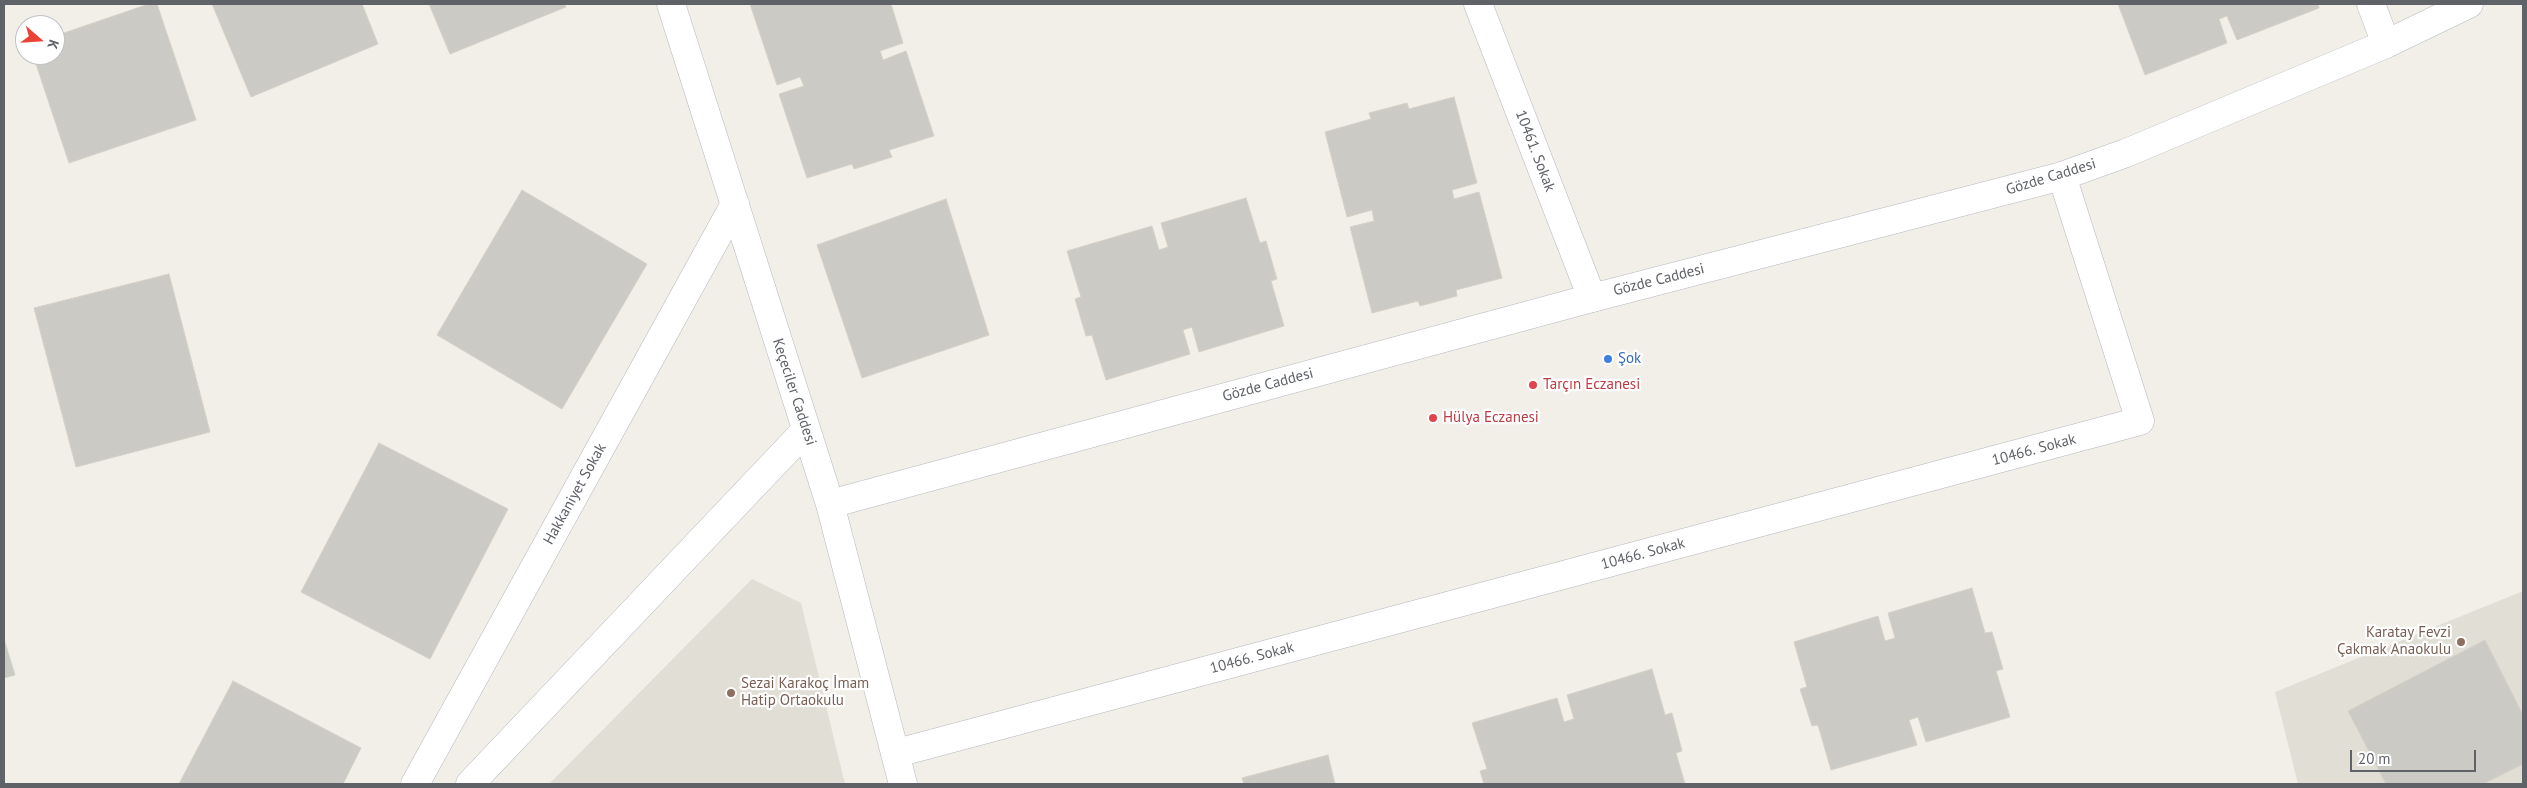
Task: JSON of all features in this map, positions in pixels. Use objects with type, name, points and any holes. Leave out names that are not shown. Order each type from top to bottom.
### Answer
[{"type":"street","name":"Keçeciler Caddesi","points":[[671,4],[830,504],[897,753],[903,784]]},
{"type":"street","name":"10461. Sokak","points":[[1478,4],[1592,298]]},
{"type":"street","points":[[2371,4],[2386,44]]},
{"type":"street","name":"Gözde Caddesi","points":[[830,504],[1592,298],[2062,176],[2126,153],[2386,44],[2469,4]]},
{"type":"street","name":"10466. Sokak","points":[[897,753],[2140,421],[2062,176]]},
{"type":"street","name":"Hakkaniyet Sokak","points":[[415,784],[735,204]]},
{"type":"street","points":[[470,784],[806,430]]},
{"type":"shaded area","name":"Sezai Karakoç İmam Hatip Ortaokulu","points":[[752,579],[801,603],[845,784],[549,784]]},
{"type":"shaded area","name":"Karatay Fevzi Çakmak Anaokulu","points":[[2523,591],[2523,784],[2298,784],[2275,692]]},
{"type":"building","points":[[149,4],[157,4],[196,120],[69,163],[36,65],[65,65],[65,33]]},
{"type":"building","points":[[212,4],[362,4],[378,44],[251,97]]},
{"type":"building","points":[[429,4],[564,4],[566,7],[450,54]]},
{"type":"building","points":[[750,4],[891,4],[903,43],[880,51],[883,60],[906,51],[934,136],[889,150],[892,157],[854,169],[852,164],[807,178],[779,94],[804,86],[800,77],[777,85]]},
{"type":"building","points":[[2118,4],[2318,4],[2319,8],[2237,40],[2227,16],[2219,19],[2227,43],[2145,75]]},
{"type":"building","points":[[1454,97],[1477,183],[1452,190],[1454,199],[1479,192],[1502,278],[1456,290],[1457,296],[1420,306],[1418,301],[1372,313],[1350,227],[1374,221],[1372,210],[1347,217],[1325,132],[1371,119],[1369,113],[1407,103],[1409,109]]},
{"type":"building","points":[[522,190],[647,264],[562,409],[437,335]]},
{"type":"building","points":[[1246,198],[1260,243],[1266,241],[1277,279],[1271,281],[1284,326],[1199,352],[1192,327],[1183,330],[1190,354],[1106,380],[1092,335],[1086,336],[1075,299],[1081,297],[1067,251],[1152,226],[1159,250],[1168,247],[1161,223]]},
{"type":"building","points":[[946,199],[989,335],[862,378],[817,245]]},
{"type":"building","points":[[169,274],[210,432],[76,467],[34,308]]},
{"type":"building","points":[[379,443],[508,509],[430,659],[301,592]]},
{"type":"building","points":[[1972,588],[1985,633],[1992,632],[2003,669],[1996,671],[2010,717],[1926,742],[1918,717],[1909,720],[1917,745],[1831,770],[1818,725],[1812,726],[1800,689],[1807,687],[1794,642],[1878,616],[1885,641],[1895,638],[1888,613]]},
{"type":"building","points":[[4,639],[15,675],[4,678]]},
{"type":"building","points":[[2485,640],[2523,715],[2523,764],[2483,784],[2386,784],[2348,711]]},
{"type":"building","points":[[1652,669],[1665,715],[1672,713],[1682,751],[1676,753],[1685,784],[1484,784],[1480,771],[1487,769],[1472,723],[1557,698],[1564,722],[1574,719],[1567,695]]},
{"type":"building","points":[[233,681],[361,748],[343,784],[179,784]]},
{"type":"building","points":[[1328,755],[1335,784],[1244,784],[1242,778]]},
{"type":"place","name":"Şok","points":[[1608,359]]},
{"type":"place","name":"Tarçın Eczanesi","points":[[1533,385]]},
{"type":"place","name":"Hülya Eczanesi","points":[[1433,418]]},
{"type":"place","name":"Karatay Fevzi Çakmak Anaokulu","points":[[2461,642]]},
{"type":"place","name":"Sezai Karakoç İmam Hatip Ortaokulu","points":[[731,693]]}]
